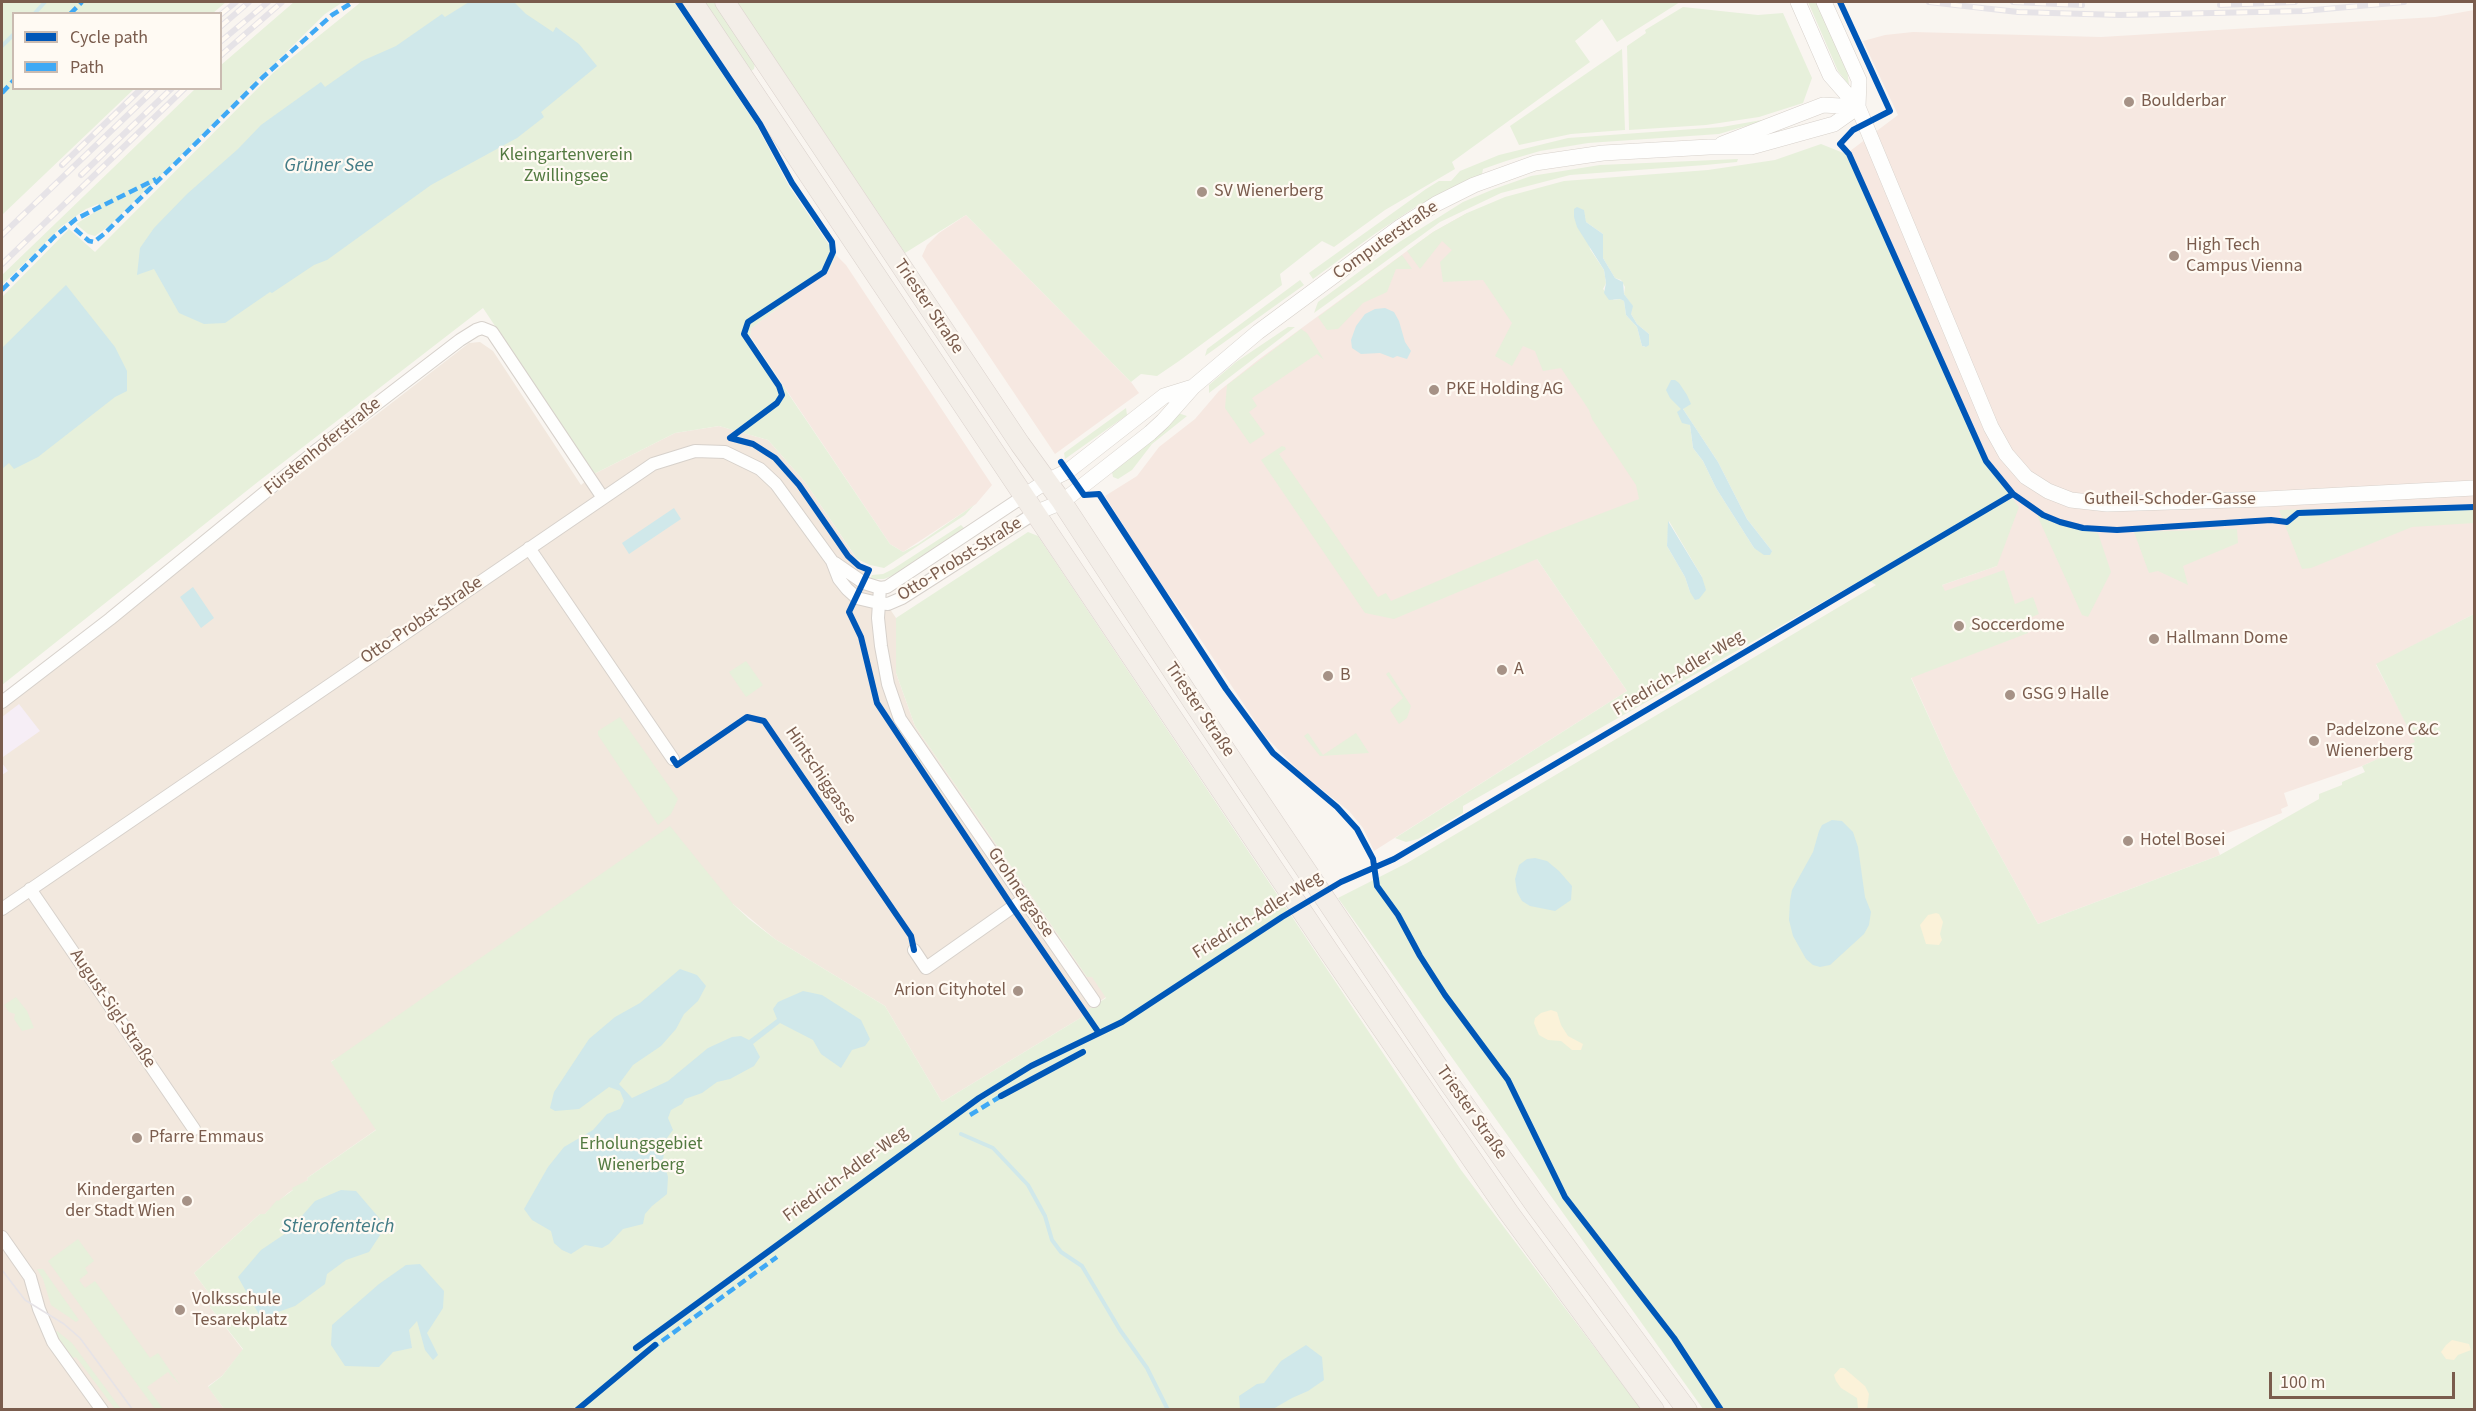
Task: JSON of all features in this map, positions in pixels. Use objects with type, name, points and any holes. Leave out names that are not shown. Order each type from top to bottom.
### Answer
[{"type":"main road","name":"Triester Straße","points":[[693,2],[1330,953],[1509,1214],[1654,1410]]},
{"type":"main road","name":"Triester Straße","points":[[725,2],[1062,502],[1352,940],[1536,1206],[1687,1410]]},
{"type":"street","name":"Gutheil-Schoder-Gasse","points":[[1798,2],[1830,75],[1858,107],[1991,427],[2006,454],[2026,477],[2048,491],[2072,500],[2107,504],[2266,500],[2475,488]]},
{"type":"street","name":"Gutheil-Schoder-Gasse","points":[[1824,2],[1859,80],[1858,107]]},
{"type":"street","name":"Computerstraße","points":[[1714,147],[1823,105],[1858,107]]},
{"type":"street","name":"Computerstraße","points":[[1035,513],[1062,502],[1150,433],[1193,387],[1258,332],[1400,227],[1436,204],[1474,185],[1535,163],[1603,153],[1751,147],[1834,124],[1858,107]]},
{"type":"street","name":"Fürstenhoferstraße","points":[[2,702],[135,599],[318,449],[460,339],[476,330],[482,328],[492,332],[603,498]]},
{"type":"street","name":"Computerstraße","points":[[1024,496],[1068,471],[1164,396],[1193,387]]},
{"type":"street","name":"Otto-Probst-Straße","points":[[2,909],[653,464],[695,451],[725,452],[760,469],[776,484],[832,561],[854,579],[880,588],[894,584],[1024,496]]},
{"type":"street","name":"Otto-Probst-Straße","points":[[832,561],[839,579],[858,598],[888,603],[902,598],[1035,513]]},
{"type":"street","points":[[529,548],[673,759]]},
{"type":"street","name":"Grohnergasse","points":[[880,588],[878,603],[884,667],[900,719],[1094,1001]]},
{"type":"street","name":"August-Sigl-Straße","points":[[30,889],[194,1129]]},
{"type":"street","points":[[914,950],[926,968],[1024,899]]},
{"type":"street","points":[[2,1237],[30,1277],[39,1310],[53,1342],[102,1410]]},
{"type":"shaded area","points":[[2474,10],[2474,614],[2376,665],[2416,742],[2362,766],[2284,793],[2288,806],[2281,809],[2282,813],[2214,838],[2220,855],[2038,924],[1953,770],[1911,677],[1944,591],[1942,585],[1997,566],[1995,478],[1984,461],[1925,334],[1846,154],[1898,115],[1863,41],[1885,35],[1913,32],[2101,37],[2435,17]]},
{"type":"shaded area","points":[[1467,213],[1675,506],[1537,559],[1627,691],[1374,851],[1363,828],[1349,811],[1300,772],[1265,736],[1189,622],[1153,573],[1105,496],[1137,476],[1159,447],[1195,419],[1219,391],[1258,360],[1433,232]]},
{"type":"shaded area","points":[[966,215],[1131,382],[1139,393],[1055,454],[922,256],[927,245],[939,233]]},
{"type":"shaded area","points":[[836,255],[846,265],[992,485],[976,504],[903,552],[890,544],[750,336],[751,328],[829,270]]},
{"type":"shaded area","points":[[480,342],[493,351],[581,485],[594,474],[675,433],[719,426],[768,440],[805,482],[896,618],[896,673],[915,726],[1087,977],[1092,976],[1106,997],[1082,1017],[942,1102],[885,1006],[775,939],[733,904],[331,1061],[377,1129],[307,1178],[308,1180],[288,1193],[265,1214],[260,1214],[194,1273],[211,1296],[210,1307],[243,1350],[222,1376],[208,1386],[224,1409],[2,1410],[2,705],[469,343]]},
{"type":"shaded area","points":[[19,704],[40,731],[3,757],[2,763],[2,717]]},
{"type":"shaded area","points":[[2,763],[8,771],[2,775]]},
{"type":"green space","points":[[2,2],[226,2],[214,12],[12,12],[12,90],[133,90],[2,215]]},
{"type":"green space","points":[[294,2],[343,2],[325,14],[109,226],[95,236],[88,234],[76,224],[98,210],[98,204],[86,209],[62,226],[2,285],[2,275],[194,90],[222,90],[222,64]]},
{"type":"green space","name":"Kleingartenverein Zwillingsee","points":[[361,2],[674,2],[756,124],[789,186],[836,255],[829,270],[751,328],[750,337],[890,544],[903,552],[974,505],[965,515],[884,568],[857,559],[805,482],[768,440],[719,426],[675,433],[594,474],[483,308],[259,481],[2,685],[2,297],[69,229],[95,252],[274,72]]},
{"type":"green space","points":[[705,2],[714,2],[755,63],[754,69],[751,71]]},
{"type":"green space","name":"SV Wienerberg","points":[[737,2],[1680,2],[1617,42],[1602,19],[1575,41],[1590,62],[1452,162],[1455,169],[1385,210],[1334,247],[1322,241],[1280,274],[1282,285],[1157,376],[1141,374],[1131,382],[966,215],[905,253]]},
{"type":"green space","points":[[1808,2],[1817,2],[1847,69],[1849,85],[1838,71]]},
{"type":"green space","points":[[1683,7],[1758,15],[1783,13],[1812,78],[1803,103],[1759,117],[1706,125],[1629,130],[1627,46],[1646,33],[1645,30]]},
{"type":"green space","points":[[1622,49],[1625,130],[1571,134],[1519,145],[1510,126]]},
{"type":"green space","points":[[1773,118],[1719,134],[1588,143],[1540,151],[1506,161],[1483,169],[1482,174],[1417,206],[1313,279],[1309,273],[1426,189],[1439,181],[1451,181],[1460,171],[1499,155],[1568,138],[1722,127]]},
{"type":"green space","points":[[1821,144],[1846,154],[1984,461],[2019,507],[1997,566],[1942,585],[1945,591],[2004,570],[2015,604],[2033,597],[2039,614],[2025,620],[2028,633],[1911,678],[1953,770],[2038,924],[2220,855],[2319,799],[2319,794],[2342,785],[2342,782],[2365,772],[2362,766],[2415,742],[2376,664],[2474,614],[2474,1409],[1703,1409],[1338,898],[1407,863],[1876,585],[1865,578],[1463,806],[1463,813],[1418,839],[1406,842],[1395,838],[1627,691],[1537,559],[1394,619],[1365,613],[1261,460],[1282,446],[1285,447],[1286,449],[1279,454],[1378,597],[1386,593],[1391,601],[1550,533],[1639,499],[1636,485],[1561,368],[1543,371],[1535,351],[1523,346],[1512,366],[1495,356],[1512,323],[1483,280],[1443,282],[1440,262],[1452,250],[1442,241],[1420,269],[1407,251],[1433,232],[1467,213],[1505,197],[1564,181],[1708,170],[1775,160]],"holes":[[[1584,210],[1586,222],[1603,234],[1603,258],[1615,278],[1621,280],[1625,287],[1624,294],[1632,306],[1631,314],[1637,324],[1649,334],[1646,347],[1642,346],[1637,327],[1626,315],[1624,301],[1614,300],[1603,289],[1606,283],[1604,270],[1590,249]],[[1687,395],[1683,409],[1718,462],[1747,519],[1772,551],[1754,548],[1693,448],[1690,425],[1678,412]],[[1669,521],[1702,577],[1690,592],[1685,577],[1667,546]]]},
{"type":"green space","points":[[1738,159],[1737,162],[1570,175],[1501,193],[1440,222],[1314,313],[1318,302],[1401,241],[1463,202],[1494,189],[1531,176],[1600,165]]},
{"type":"green space","points":[[1402,255],[1412,269],[1396,269],[1387,292],[1363,303],[1338,329],[1327,330],[1318,317]]},
{"type":"green space","points":[[1300,280],[1304,285],[1205,356],[1207,349]]},
{"type":"green space","points":[[1288,327],[1295,327],[1209,393],[1209,385],[1236,362]]},
{"type":"green space","points":[[1301,329],[1307,333],[1324,360],[1317,354],[1252,398],[1257,406],[1249,412],[1265,434],[1250,444],[1225,408],[1227,385]]},
{"type":"green space","points":[[1126,408],[1127,415],[1065,459],[1064,453]]},
{"type":"green space","points":[[1178,413],[1187,416],[1152,444],[1132,470],[1118,479],[1113,477],[1112,472]]},
{"type":"green space","points":[[2474,505],[2474,523],[2412,527],[2311,568],[2302,569],[2279,510]]},
{"type":"green space","points":[[2037,515],[2059,525],[2098,533],[2111,572],[2088,617],[2082,615]]},
{"type":"green space","points":[[961,525],[965,529],[894,575],[884,579],[870,579],[872,575],[883,574],[893,569]]},
{"type":"green space","points":[[2237,529],[2238,543],[2183,566],[2188,585],[2158,571],[2149,573],[2134,532]]},
{"type":"green space","name":"Erholungsgebiet Wienerberg","points":[[1028,532],[1038,536],[1461,1170],[1641,1409],[224,1409],[208,1387],[222,1376],[243,1349],[210,1307],[211,1296],[194,1273],[260,1214],[265,1214],[277,1200],[293,1190],[292,1188],[308,1180],[307,1178],[376,1130],[331,1062],[670,826],[733,904],[749,919],[775,939],[885,1006],[942,1102],[1082,1017],[1089,1009],[1106,998],[1092,977],[1087,977],[915,726],[896,673],[896,618]]},
{"type":"green space","points":[[746,661],[763,685],[746,697],[729,672]]},
{"type":"green space","points":[[1389,672],[1411,706],[1407,718],[1399,724],[1390,710],[1403,698],[1386,674]]},
{"type":"green space","points":[[620,717],[678,799],[671,814],[658,825],[598,735],[598,731]]},
{"type":"green space","points":[[1308,733],[1323,755],[1356,733],[1369,753],[1320,756],[1304,736]]},
{"type":"green space","points":[[16,997],[27,1011],[34,1028],[22,1031],[14,1019],[15,1014],[9,1012],[4,1005]]},
{"type":"green space","points":[[78,1239],[94,1261],[85,1268],[88,1273],[79,1280],[85,1288],[95,1281],[150,1358],[158,1353],[180,1385],[168,1372],[147,1387],[163,1409],[155,1409],[48,1261]]},
{"type":"green space","points":[[37,1269],[43,1269],[79,1320],[76,1322],[51,1305],[43,1279]]},
{"type":"green space","points":[[57,1331],[72,1343],[121,1409],[115,1409],[76,1357],[73,1358],[55,1333]]},
{"type":"sand","points":[[1936,913],[1943,922],[1940,934],[1942,940],[1939,945],[1926,944],[1920,925],[1928,915]]},
{"type":"sand","points":[[1551,1010],[1557,1012],[1568,1036],[1583,1044],[1581,1050],[1572,1050],[1561,1041],[1548,1040],[1539,1035],[1534,1023],[1535,1018]]},
{"type":"sand","points":[[2452,1340],[2469,1344],[2471,1350],[2458,1355],[2454,1360],[2446,1359],[2441,1352]]},
{"type":"sand","points":[[1840,1368],[1844,1368],[1865,1386],[1869,1394],[1867,1409],[1858,1408],[1857,1398],[1841,1388],[1836,1381],[1834,1375]]},
{"type":"water","name":"Grüner See","points":[[469,2],[514,2],[526,14],[553,32],[556,27],[579,44],[597,66],[541,112],[544,117],[517,138],[431,185],[327,260],[314,265],[272,293],[270,292],[225,323],[204,324],[179,313],[154,269],[137,275],[140,248],[154,228],[261,125],[321,82],[325,87],[362,61],[396,46],[442,14],[445,17]]},
{"type":"water","points":[[1577,207],[1584,210],[1586,222],[1603,234],[1603,258],[1615,278],[1623,282],[1624,294],[1633,306],[1631,314],[1637,324],[1649,334],[1649,345],[1646,347],[1642,346],[1637,327],[1626,315],[1624,301],[1609,300],[1604,293],[1606,283],[1604,270],[1577,227],[1574,209]]},
{"type":"water","points":[[66,285],[115,347],[127,371],[127,391],[115,397],[38,457],[14,469],[9,463],[2,469],[2,348]]},
{"type":"water","points":[[1385,308],[1394,312],[1399,321],[1405,342],[1411,351],[1407,359],[1397,356],[1393,358],[1380,353],[1361,354],[1352,348],[1351,340],[1356,326],[1365,314],[1375,309]]},
{"type":"water","points":[[1671,380],[1679,383],[1687,395],[1691,404],[1683,409],[1718,462],[1747,519],[1772,551],[1770,555],[1764,555],[1754,548],[1693,448],[1690,425],[1682,423],[1677,412],[1681,409],[1670,398],[1666,390]]},
{"type":"water","points":[[674,508],[681,519],[629,554],[622,543]]},
{"type":"water","points":[[1668,521],[1702,577],[1706,590],[1699,599],[1695,600],[1690,592],[1685,577],[1667,546]]},
{"type":"water","points":[[193,587],[214,618],[201,628],[180,597]]},
{"type":"water","points":[[1832,820],[1842,821],[1853,832],[1858,847],[1865,897],[1871,912],[1869,925],[1864,934],[1830,965],[1820,967],[1806,959],[1793,936],[1789,920],[1790,901],[1792,890],[1813,852],[1822,825]]},
{"type":"water","points":[[1527,859],[1547,861],[1572,886],[1571,900],[1555,911],[1530,906],[1522,901],[1517,892],[1515,879],[1519,865]]},
{"type":"water","points":[[680,969],[697,975],[706,986],[698,1001],[684,1014],[676,1029],[661,1046],[633,1065],[619,1084],[632,1098],[668,1081],[708,1048],[732,1037],[741,1036],[749,1040],[777,1019],[773,1009],[778,1002],[803,991],[822,995],[861,1020],[870,1039],[865,1046],[852,1050],[841,1068],[821,1054],[813,1040],[780,1023],[753,1044],[760,1057],[754,1066],[730,1079],[717,1082],[702,1093],[685,1099],[682,1104],[671,1110],[668,1118],[673,1130],[667,1138],[663,1159],[668,1177],[667,1194],[645,1214],[643,1224],[623,1229],[602,1248],[585,1245],[571,1254],[554,1243],[551,1231],[532,1220],[524,1209],[548,1167],[564,1147],[593,1130],[607,1114],[620,1109],[624,1101],[620,1091],[609,1087],[579,1109],[555,1111],[550,1108],[554,1092],[589,1039],[615,1017],[640,1003]]},
{"type":"water","name":"Stierofenteich","points":[[341,1190],[356,1191],[386,1226],[369,1252],[346,1260],[327,1274],[325,1284],[295,1306],[261,1318],[238,1277],[261,1250],[298,1225],[301,1217],[315,1201]]},
{"type":"water","name":"Stierofenteich","points":[[420,1264],[444,1291],[443,1308],[427,1333],[438,1355],[433,1360],[425,1350],[417,1321],[409,1330],[412,1348],[393,1352],[379,1367],[345,1366],[331,1345],[332,1325],[379,1284],[406,1265]]},
{"type":"water","points":[[1306,1345],[1322,1357],[1324,1380],[1273,1409],[1240,1409],[1239,1396],[1257,1384],[1264,1383],[1281,1361]]},
{"type":"waterway","points":[[36,12],[45,2]]},
{"type":"waterway","points":[[2,46],[12,36]]},
{"type":"waterway","points":[[961,1134],[993,1148],[1028,1185],[1045,1216],[1052,1240],[1061,1252],[1082,1266],[1120,1330],[1147,1368],[1168,1410]]},
{"type":"tram line","points":[[2,1270],[25,1300],[64,1324],[80,1338],[133,1410]]},
{"type":"railway","points":[[222,13],[236,2]]},
{"type":"railway","points":[[222,25],[249,2]]},
{"type":"railway","points":[[222,40],[268,2]]},
{"type":"railway","points":[[222,54],[282,2]]},
{"type":"railway","points":[[1929,2],[2018,12],[2120,15],[2303,11],[2404,2]]},
{"type":"railway","points":[[2013,2],[2082,5]]},
{"type":"railway","points":[[2220,5],[2295,2]]},
{"type":"railway","points":[[62,165],[140,90]]},
{"type":"railway","points":[[2,235],[154,90]]},
{"type":"railway","points":[[81,175],[170,90]]},
{"type":"railway","points":[[2,264],[183,90]]},
{"type":"marked path","points":[[72,12],[82,2]]},
{"type":"marked path","points":[[75,229],[89,241],[94,242],[104,234],[262,78],[332,15],[353,2]]},
{"type":"marked path","points":[[2,93],[12,82]]},
{"type":"marked path","points":[[2,290],[54,237],[76,219],[156,179]]},
{"type":"marked path","points":[[970,1115],[1006,1093]]},
{"type":"marked path","points":[[651,1349],[777,1257]]},
{"type":"cycle path","points":[[678,2],[760,124],[792,183],[832,242],[833,252],[824,272],[748,322],[744,334],[779,386],[782,395],[777,403],[730,438]]},
{"type":"cycle path","points":[[1840,2],[1890,111],[1853,130],[1840,144],[1849,154],[1986,461],[2013,494],[2043,515],[2060,522],[2083,528],[2117,530],[2271,520],[2287,522],[2298,513],[2474,507]]},
{"type":"cycle path","points":[[730,438],[753,444],[775,458],[799,485],[848,556],[859,566],[869,570],[849,612],[861,637],[877,703],[1099,1033]]},
{"type":"cycle path","points":[[1061,462],[1084,495],[1099,494],[1226,689],[1273,753],[1337,807],[1357,829],[1373,859],[1377,886],[1398,915],[1445,995],[1508,1080],[1565,1197],[1674,1338],[1721,1410]]},
{"type":"cycle path","name":"Friedrich-Adler-Weg","points":[[636,1348],[979,1098],[1031,1066],[1122,1022],[1282,917],[1341,882],[1394,859],[2013,494]]},
{"type":"cycle path","name":"Hintschiggasse","points":[[673,759],[677,765],[747,717],[764,721],[911,936],[914,950]]},
{"type":"cycle path","points":[[1001,1096],[1083,1052]]},
{"type":"cycle path","points":[[577,1410],[655,1345]]},
{"type":"place","name":"Boulderbar","points":[[2129,102]]},
{"type":"place","name":"SV Wienerberg","points":[[1202,192]]},
{"type":"place","name":"High Tech Campus Vienna","points":[[2174,256]]},
{"type":"place","name":"PKE Holding AG","points":[[1434,390]]},
{"type":"place","name":"Soccerdome","points":[[1959,626]]},
{"type":"place","name":"Hallmann Dome","points":[[2154,639]]},
{"type":"place","name":"A","points":[[1502,670]]},
{"type":"place","name":"B","points":[[1328,676]]},
{"type":"place","name":"GSG 9 Halle","points":[[2010,695]]},
{"type":"place","name":"Padelzone C&C Wienerberg","points":[[2314,741]]},
{"type":"place","name":"Hotel Bosei","points":[[2128,841]]},
{"type":"place","name":"Arion Cityhotel","points":[[1018,991]]},
{"type":"place","name":"Pfarre Emmaus","points":[[137,1138]]},
{"type":"place","name":"Kindergarten der Stadt Wien","points":[[187,1201]]},
{"type":"place","name":"Volksschule Tesarekplatz","points":[[180,1310]]}]
